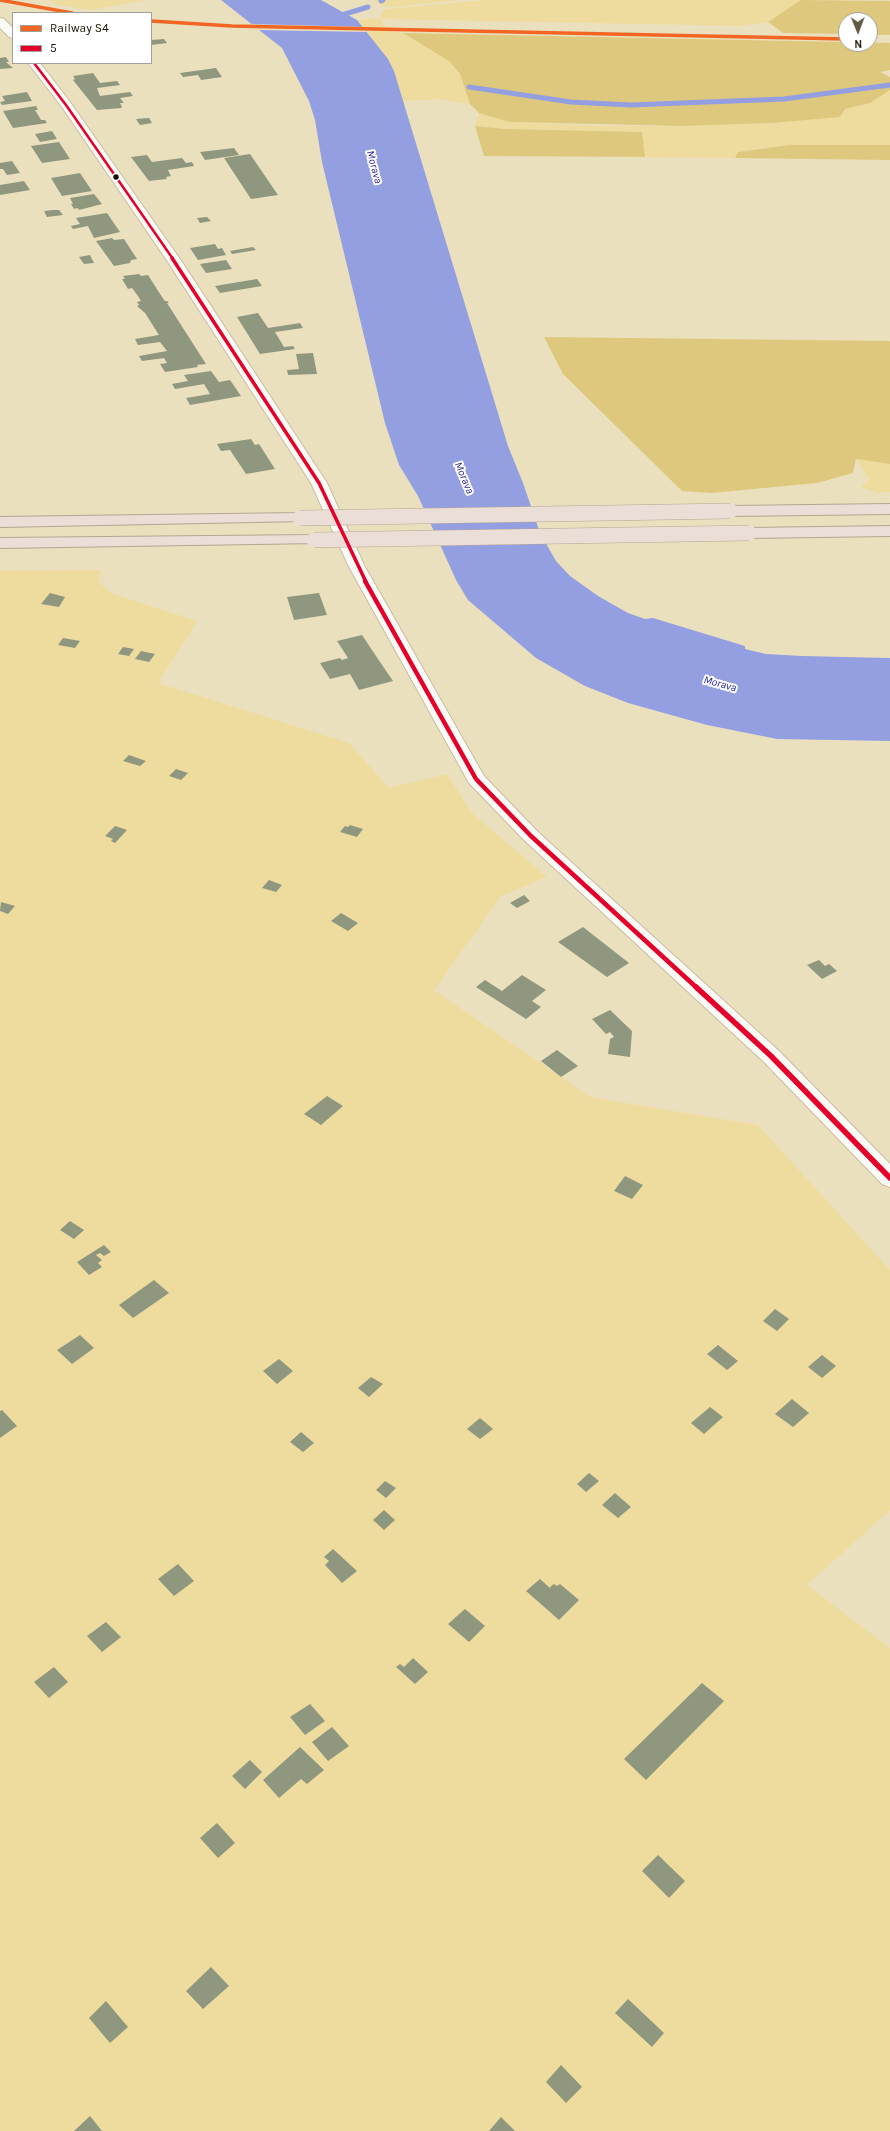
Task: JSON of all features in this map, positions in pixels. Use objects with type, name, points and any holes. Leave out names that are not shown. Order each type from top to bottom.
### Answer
[{"type":"highway","points":[[0,522],[890,509]]},
{"type":"highway","points":[[0,543],[314,540],[890,531]]},
{"type":"street","points":[[0,20],[12,34]]},
{"type":"street","points":[[35,64],[66,105],[175,262],[319,483],[356,566],[476,779],[531,836],[770,1056],[890,1178]]},
{"type":"shaded area","points":[[46,0],[145,0],[92,10],[51,4],[57,2]]},
{"type":"shaded area","points":[[460,0],[392,7],[381,5],[374,1]]},
{"type":"shaded area","points":[[486,0],[801,0],[768,22],[740,26],[381,19],[384,27],[392,32],[403,33],[449,61],[460,74],[470,104],[440,99],[403,101],[394,71],[357,20],[381,18],[382,11],[385,9]]},
{"type":"shaded area","points":[[801,0],[890,1],[890,35],[878,35],[878,12],[838,12],[838,34],[783,33],[768,22]]},
{"type":"shaded area","points":[[403,33],[838,42],[838,52],[878,52],[878,43],[890,43],[890,70],[880,72],[890,77],[890,90],[870,103],[845,109],[840,117],[772,123],[682,126],[509,122],[479,113],[470,104],[460,74],[449,61]]},
{"type":"shaded area","points":[[890,90],[890,145],[790,145],[738,152],[735,158],[645,157],[642,132],[506,129],[475,126],[479,113],[509,122],[605,126],[682,126],[772,123],[870,103]]},
{"type":"shaded area","points":[[475,126],[506,129],[642,132],[645,157],[484,156]]},
{"type":"shaded area","points":[[790,145],[890,145],[890,160],[735,158],[738,152]]},
{"type":"shaded area","points":[[544,337],[890,341],[890,464],[856,459],[853,473],[817,483],[711,493],[682,491],[563,374]]},
{"type":"shaded area","points":[[856,459],[890,464],[890,492],[878,493],[861,487],[869,479]]},
{"type":"shaded area","points":[[100,570],[99,582],[111,593],[197,621],[158,683],[349,743],[389,788],[447,774],[472,813],[547,877],[501,896],[434,990],[590,1097],[758,1125],[890,1270],[890,1510],[807,1585],[890,1648],[890,2131],[0,2131],[0,571]]},
{"type":"water","name":"Morava","points":[[221,0],[321,0],[357,20],[388,59],[394,71],[508,446],[523,483],[540,533],[556,561],[570,576],[598,596],[628,613],[645,619],[653,618],[745,646],[745,649],[766,654],[890,658],[890,741],[777,739],[707,725],[628,703],[585,686],[536,658],[468,600],[456,580],[418,496],[399,465],[385,423],[322,162],[315,120],[309,101],[282,48]]},
{"type":"pier","points":[[250,24],[365,27],[369,32],[257,30]]},
{"type":"building","points":[[164,39],[167,43],[152,45],[152,40]]},
{"type":"building","points":[[6,57],[9,62],[6,62],[13,68],[0,69],[0,58]]},
{"type":"building","points":[[216,68],[222,77],[201,80],[198,75],[183,77],[180,73]]},
{"type":"building","points":[[93,73],[100,83],[117,81],[120,85],[97,88],[100,96],[130,92],[133,96],[120,98],[124,103],[120,103],[121,108],[97,110],[73,80],[75,79],[73,76]]},
{"type":"building","points":[[27,92],[32,101],[2,105],[0,102],[5,101],[2,96]]},
{"type":"building","points":[[36,106],[38,110],[35,110],[41,120],[45,120],[47,123],[13,128],[3,111]]},
{"type":"building","points":[[149,118],[152,123],[140,125],[136,119]]},
{"type":"building","points":[[52,131],[57,139],[40,142],[35,134]]},
{"type":"building","points":[[59,142],[70,159],[42,163],[31,146]]},
{"type":"building","points":[[234,148],[239,155],[205,160],[200,152]]},
{"type":"building","points":[[250,154],[278,195],[251,199],[224,158]]},
{"type":"building","points":[[147,155],[152,162],[182,158],[186,163],[192,162],[194,166],[168,170],[171,176],[166,177],[167,179],[149,181],[131,157]]},
{"type":"building","points":[[12,161],[20,173],[7,175],[3,169],[0,169],[0,163]]},
{"type":"building","points":[[80,173],[92,191],[62,196],[51,178]]},
{"type":"building","points":[[24,181],[30,190],[0,195],[0,185]]},
{"type":"building","points":[[94,194],[102,204],[79,210],[78,208],[74,209],[71,204],[73,204],[70,198]]},
{"type":"building","points":[[59,210],[63,215],[47,217],[44,211]]},
{"type":"building","points":[[107,213],[120,232],[94,238],[88,226],[73,229],[71,226],[80,224],[76,218]]},
{"type":"building","points":[[207,217],[211,221],[200,223],[197,218]]},
{"type":"building","points":[[112,238],[114,240],[124,239],[137,259],[131,260],[130,263],[114,266],[96,241]]},
{"type":"building","points":[[215,244],[218,249],[222,248],[226,255],[198,260],[190,248]]},
{"type":"building","points":[[253,247],[256,250],[232,254],[230,251]]},
{"type":"building","points":[[90,255],[94,263],[84,264],[79,257]]},
{"type":"building","points":[[226,260],[232,269],[206,273],[200,264]]},
{"type":"building","points":[[139,274],[141,276],[148,275],[165,301],[169,303],[167,303],[206,364],[197,365],[198,367],[165,372],[160,364],[167,363],[164,358],[142,361],[139,356],[167,351],[160,342],[138,345],[135,339],[159,335],[145,313],[137,306],[139,305],[137,302],[141,301],[138,296],[132,288],[128,289],[122,279],[125,279],[123,276]]},
{"type":"building","points":[[257,279],[262,286],[220,293],[215,286]]},
{"type":"building","points":[[258,313],[268,328],[300,323],[303,328],[275,332],[284,347],[293,346],[295,349],[260,354],[237,317]]},
{"type":"building","points":[[313,353],[317,374],[288,375],[287,370],[299,369],[296,354]]},
{"type":"building","points":[[211,371],[219,382],[230,380],[241,396],[190,405],[186,398],[210,394],[204,384],[175,389],[172,384],[188,381],[184,375]]},
{"type":"building","points":[[251,439],[255,445],[259,444],[275,469],[246,474],[230,450],[221,451],[217,444]]},
{"type":"building","points":[[50,593],[65,597],[59,607],[41,604]]},
{"type":"building","points":[[319,593],[327,615],[294,620],[287,597]]},
{"type":"building","points":[[362,635],[393,681],[359,690],[350,674],[330,679],[320,663],[340,658],[342,660],[348,658],[337,641]]},
{"type":"building","points":[[63,638],[80,641],[75,648],[58,645]]},
{"type":"building","points":[[123,647],[134,649],[129,656],[118,654]]},
{"type":"building","points":[[141,651],[155,654],[149,662],[135,659]]},
{"type":"building","points":[[129,755],[146,761],[140,766],[123,761]]},
{"type":"building","points":[[176,769],[188,773],[181,780],[169,776]]},
{"type":"building","points":[[350,825],[363,829],[357,837],[340,832],[345,826],[348,827]]},
{"type":"building","points":[[115,826],[127,830],[115,843],[111,841],[113,839],[105,836]]},
{"type":"building","points":[[269,880],[282,885],[276,892],[262,888]]},
{"type":"building","points":[[524,895],[530,901],[517,908],[510,903]]},
{"type":"building","points":[[1,902],[15,906],[8,914],[0,911]]},
{"type":"building","points":[[341,913],[358,923],[348,931],[331,921]]},
{"type":"building","points":[[583,927],[629,963],[607,977],[558,942]]},
{"type":"building","points":[[819,960],[825,966],[829,964],[837,971],[822,979],[807,965]]},
{"type":"building","points":[[522,975],[546,990],[532,1001],[541,1007],[526,1019],[476,987],[485,980],[502,991]]},
{"type":"building","points":[[610,1010],[632,1031],[630,1057],[608,1054],[610,1039],[614,1037],[610,1032],[606,1034],[592,1019]]},
{"type":"building","points":[[557,1050],[578,1066],[561,1077],[541,1061]]},
{"type":"building","points":[[327,1096],[343,1106],[321,1125],[304,1114]]},
{"type":"building","points":[[625,1176],[643,1185],[632,1199],[614,1191]]},
{"type":"building","points":[[70,1221],[84,1230],[74,1239],[60,1230]]},
{"type":"building","points":[[104,1245],[111,1252],[104,1256],[100,1253],[96,1255],[102,1260],[98,1263],[102,1267],[89,1275],[77,1262]]},
{"type":"building","points":[[154,1280],[169,1293],[133,1318],[119,1305]]},
{"type":"building","points":[[775,1309],[789,1319],[777,1331],[763,1321]]},
{"type":"building","points":[[80,1335],[94,1348],[72,1364],[57,1350]]},
{"type":"building","points":[[718,1345],[738,1361],[727,1370],[707,1354]]},
{"type":"building","points":[[822,1355],[836,1366],[822,1378],[808,1367]]},
{"type":"building","points":[[279,1359],[293,1371],[277,1384],[263,1371]]},
{"type":"building","points":[[371,1377],[383,1384],[369,1397],[358,1388]]},
{"type":"building","points":[[792,1399],[809,1413],[793,1427],[775,1414]]},
{"type":"building","points":[[710,1407],[723,1417],[704,1434],[691,1423]]},
{"type":"building","points":[[2,1410],[17,1426],[0,1438],[0,1411]]},
{"type":"building","points":[[480,1418],[493,1429],[480,1439],[467,1429]]},
{"type":"building","points":[[301,1432],[314,1443],[303,1452],[290,1442]]},
{"type":"building","points":[[589,1473],[599,1481],[586,1492],[577,1484]]},
{"type":"building","points":[[385,1481],[396,1488],[386,1498],[376,1490]]},
{"type":"building","points":[[615,1493],[631,1507],[618,1518],[602,1505]]},
{"type":"building","points":[[384,1510],[395,1520],[384,1530],[373,1520]]},
{"type":"building","points":[[333,1549],[357,1571],[342,1583],[325,1565],[329,1561],[324,1557]]},
{"type":"building","points":[[178,1564],[194,1581],[174,1596],[158,1579]]},
{"type":"building","points":[[540,1579],[551,1589],[550,1587],[554,1584],[557,1586],[560,1584],[579,1600],[559,1620],[526,1591]]},
{"type":"building","points":[[465,1609],[485,1626],[469,1642],[448,1624]]},
{"type":"building","points":[[106,1622],[121,1637],[102,1652],[87,1636]]},
{"type":"building","points":[[413,1658],[428,1672],[415,1684],[396,1667],[400,1664],[404,1667]]},
{"type":"building","points":[[54,1667],[68,1682],[49,1698],[34,1682]]},
{"type":"building","points":[[702,1683],[724,1701],[646,1780],[624,1759]]},
{"type":"building","points":[[310,1704],[325,1721],[305,1735],[290,1717]]},
{"type":"building","points":[[332,1727],[349,1746],[328,1761],[312,1742]]},
{"type":"building","points":[[300,1747],[324,1770],[307,1784],[301,1779],[279,1798],[263,1780]]},
{"type":"building","points":[[250,1760],[262,1772],[245,1789],[232,1776]]},
{"type":"building","points":[[217,1823],[235,1843],[218,1858],[200,1838]]},
{"type":"building","points":[[658,1855],[685,1881],[669,1898],[642,1871]]},
{"type":"building","points":[[211,1967],[229,1986],[203,2009],[186,1991]]},
{"type":"building","points":[[628,1999],[664,2033],[652,2047],[615,2013]]},
{"type":"building","points":[[106,2001],[128,2027],[110,2043],[89,2018]]},
{"type":"building","points":[[561,2065],[582,2087],[566,2103],[546,2082]]},
{"type":"building","points":[[90,2116],[102,2131],[74,2131]]},
{"type":"building","points":[[501,2117],[515,2131],[489,2131]]},
{"type":"waterway","points":[[335,17],[368,7]]},
{"type":"waterway","points":[[469,87],[571,102],[631,105],[784,99],[890,85]]},
{"type":"rail line","name":"S4","points":[[0,0],[66,12]]},
{"type":"rail line","name":"S4","points":[[152,21],[232,26],[838,39]]},
{"type":"transit line","name":"5","points":[[35,64],[66,105],[175,262],[319,483],[356,565],[476,779],[531,836],[771,1056],[890,1178]]}]
